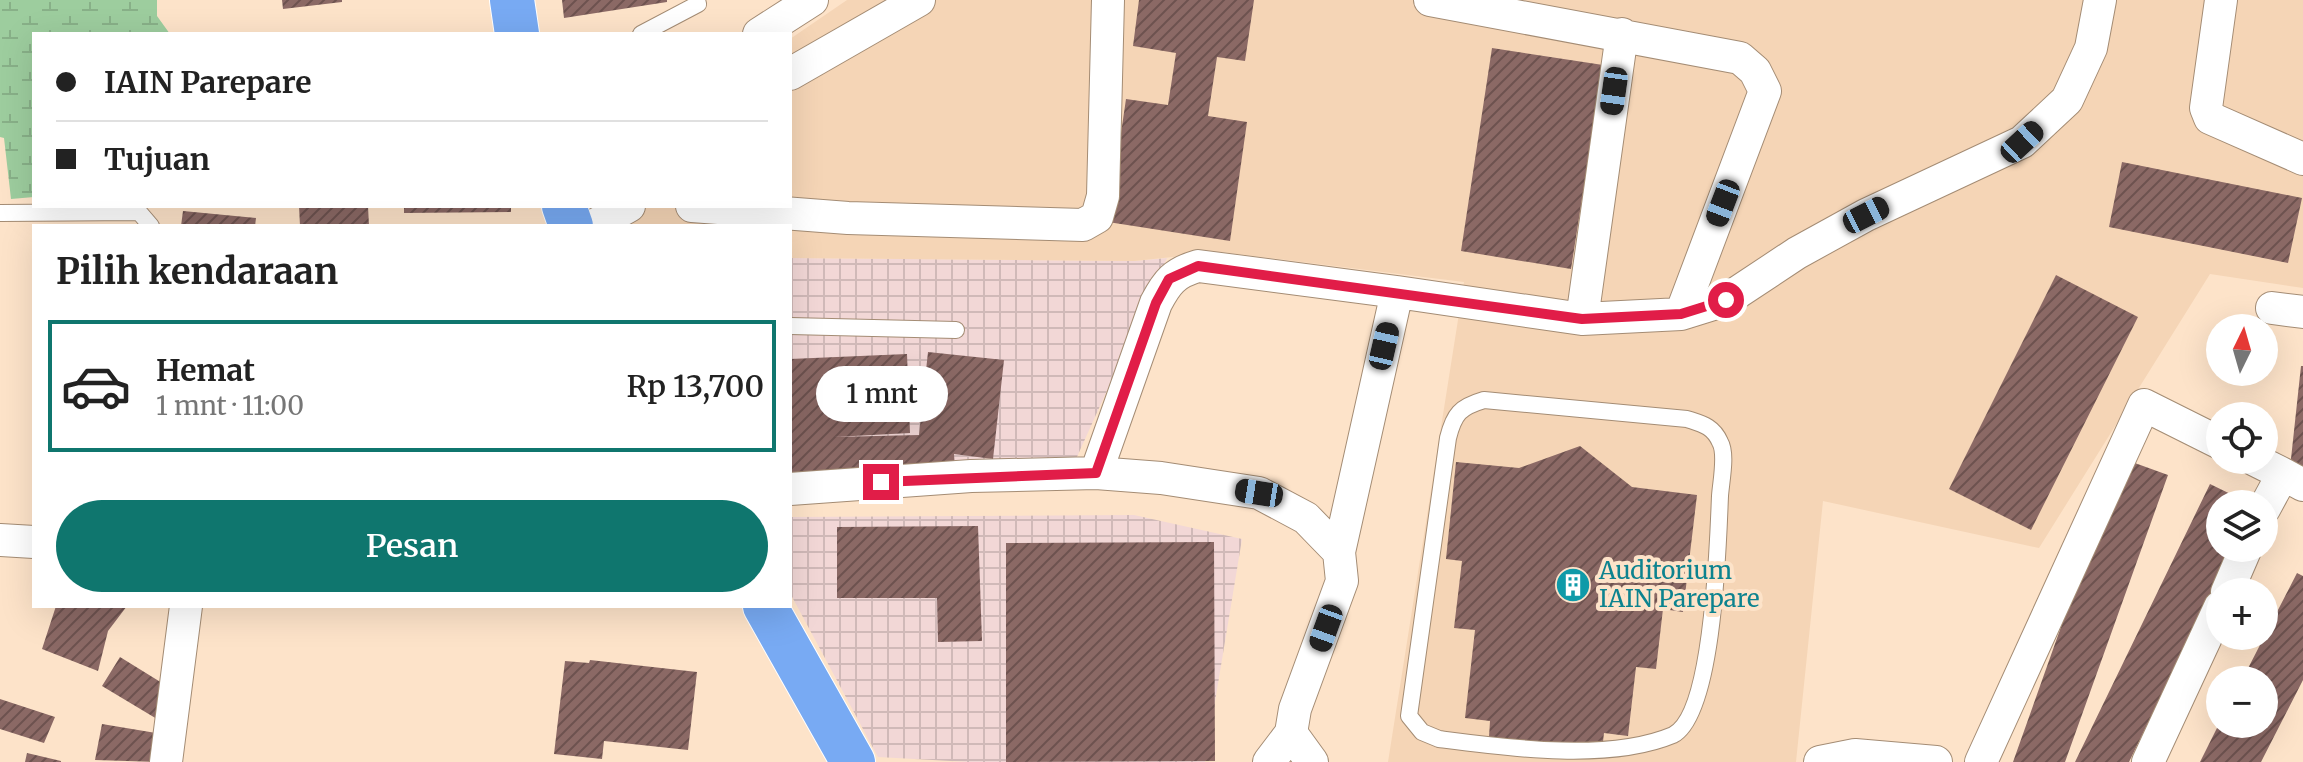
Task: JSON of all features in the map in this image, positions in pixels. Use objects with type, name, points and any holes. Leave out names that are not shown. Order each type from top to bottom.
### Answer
[{"type":"highway","points":[[512,0],[517,32]]},
{"type":"highway","points":[[766,608],[853,762]]},
{"type":"street","points":[[762,32],[812,0]]},
{"type":"street","points":[[792,73],[919,0]]},
{"type":"street","points":[[718,208],[848,218],[1083,225],[1097,217],[1103,196],[1108,0]]},
{"type":"street","points":[[1430,0],[1740,58],[1755,71],[1765,91],[1681,314]]},
{"type":"street","points":[[1096,473],[1156,303],[1169,279],[1180,271],[1198,266],[1582,319],[1681,314],[1726,300],[1838,230],[1922,186],[2022,142],[2067,100],[2091,48],[2100,0]]},
{"type":"street","points":[[2221,0],[2206,108],[2210,118],[2303,159]]},
{"type":"street","points":[[1582,319],[1622,34]]},
{"type":"street","points":[[597,224],[625,208]]},
{"type":"street","points":[[1269,762],[1291,733],[1295,709],[1342,581],[1339,552],[1397,292]]},
{"type":"street","points":[[1981,762],[2144,405],[2206,436]]},
{"type":"street","points":[[792,489],[971,476],[1096,473],[1161,478],[1259,493],[1306,518],[1339,552]]},
{"type":"street","points":[[0,540],[32,542]]},
{"type":"street","points":[[166,762],[186,608]]},
{"type":"street","points":[[2148,762],[2206,637]]},
{"type":"street","points":[[1291,733],[1312,762]]},
{"type":"street","points":[[1820,762],[1855,755],[1936,762]]},
{"type":"lane","points":[[645,32],[698,4],[697,0]]},
{"type":"lane","points":[[0,213],[139,212],[149,224]]},
{"type":"lane","points":[[792,326],[956,330]]},
{"type":"lane","points":[[1484,400],[1687,419],[1711,427],[1722,444],[1717,567],[1708,642],[1689,719],[1675,735],[1624,750],[1549,758],[1439,739],[1422,732],[1409,716],[1453,419],[1463,406],[1484,400]]},
{"type":"shaded area","points":[[847,0],[2303,0],[2303,288],[2210,274],[2039,548],[1823,501],[1796,762],[1388,762],[1464,282],[1221,252],[1134,261],[792,258],[792,224],[600,224],[592,208],[792,208],[792,38]]},
{"type":"shaded area","points":[[792,258],[1134,261],[1167,258],[1076,459],[792,477]]},
{"type":"shaded area","points":[[1134,515],[1242,539],[1205,762],[969,762],[878,757],[792,597],[792,517]]},
{"type":"green space","points":[[0,0],[157,0],[157,16],[169,32],[32,32],[32,197],[11,199],[4,138],[0,137]]},
{"type":"building","points":[[282,0],[342,0],[342,2],[283,9]]},
{"type":"building","points":[[562,0],[667,0],[667,2],[564,18]]},
{"type":"building","points":[[1139,0],[1254,0],[1245,61],[1217,57],[1208,116],[1247,122],[1230,241],[1108,222],[1126,99],[1168,105],[1176,53],[1133,46]]},
{"type":"building","points":[[1492,48],[1603,65],[1571,269],[1461,251]]},
{"type":"building","points":[[2122,162],[2302,198],[2288,263],[2109,227]]},
{"type":"building","points":[[299,208],[368,208],[369,224],[300,224]]},
{"type":"building","points":[[404,208],[511,208],[511,212],[404,213]]},
{"type":"building","points":[[183,211],[256,218],[255,224],[181,224]]},
{"type":"building","points":[[2056,275],[2138,317],[2031,530],[1949,489]]},
{"type":"building","points":[[928,352],[1004,360],[993,459],[954,454],[955,469],[792,472],[792,359],[907,354],[910,433],[834,437],[919,435]]},
{"type":"building","points":[[2303,366],[2303,469],[2290,468]]},
{"type":"building","name":"Auditorium IAIN Parepare","points":[[1580,446],[1632,487],[1697,495],[1683,612],[1663,609],[1656,669],[1636,667],[1628,736],[1604,733],[1602,750],[1489,737],[1490,721],[1465,718],[1475,630],[1454,628],[1462,561],[1446,559],[1456,462],[1519,468]]},
{"type":"building","points":[[2121,458],[2168,475],[2065,762],[2013,762]]},
{"type":"building","points":[[2210,484],[2222,490],[2207,490]]},
{"type":"building","points":[[2206,492],[2206,562],[2226,562],[2218,578],[2206,578],[2206,604],[2129,762],[2075,762]]},
{"type":"building","points":[[978,526],[982,641],[938,642],[937,598],[837,598],[837,527]]},
{"type":"building","points":[[1214,542],[1215,761],[1006,762],[1006,543]]},
{"type":"building","points":[[2297,573],[2303,576],[2303,680],[2278,729],[2278,666],[2249,666],[2257,650],[2278,650],[2278,610]]},
{"type":"building","points":[[55,608],[125,608],[108,631],[98,671],[42,649]]},
{"type":"building","points":[[120,657],[175,691],[157,719],[102,686]]},
{"type":"building","points":[[590,660],[697,672],[688,750],[604,741],[602,759],[554,754],[565,661],[589,663]]},
{"type":"building","points":[[0,699],[55,717],[44,743],[0,729]]},
{"type":"building","points":[[102,724],[162,734],[158,762],[95,760]]},
{"type":"building","points":[[2212,738],[2273,738],[2261,762],[2200,762]]},
{"type":"building","points":[[27,753],[61,761],[61,762],[25,762]]},
{"type":"place","name":"Auditorium IAIN Parepare","points":[[1573,585]]},
{"type":"route","points":[[881,482],[1096,473],[1156,303],[1169,279],[1180,271],[1198,266],[1582,319],[1681,314],[1726,300]]}]
